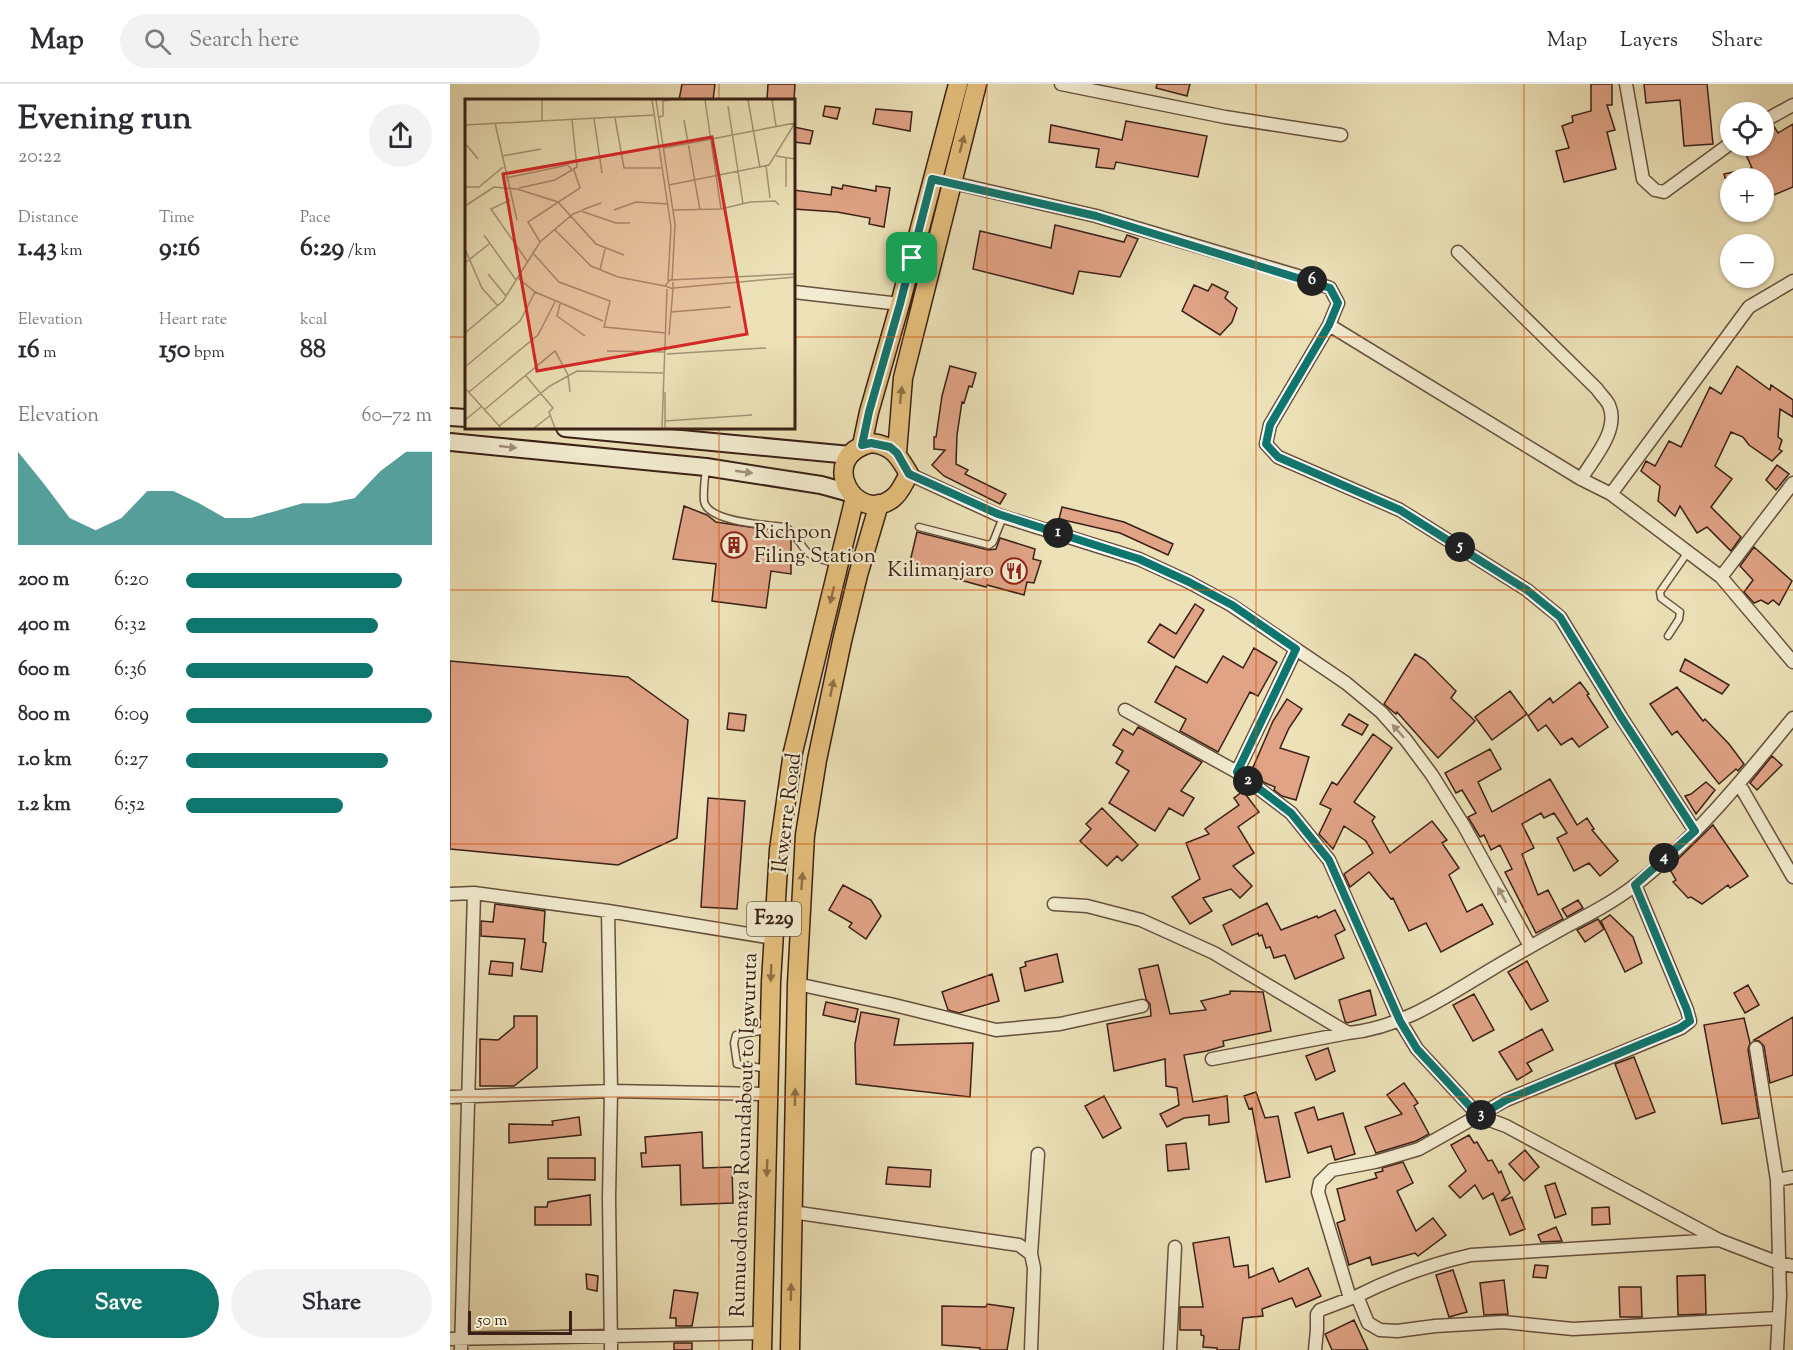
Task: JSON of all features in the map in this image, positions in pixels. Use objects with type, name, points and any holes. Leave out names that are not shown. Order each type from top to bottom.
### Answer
[{"type":"main road","name":"F229","points":[[852,495],[843,474],[844,467],[856,450],[869,412],[958,84]]},
{"type":"main road","points":[[897,453],[903,378],[977,84]]},
{"type":"main road","points":[[450,417],[465,418]]},
{"type":"main road","points":[[450,442],[706,467],[801,481],[852,495],[866,503],[879,504],[894,497],[909,474],[897,453],[881,444],[871,443],[856,450],[578,429]]},
{"type":"main road","name":"Rumuodomaya Roundabout to Igwuruta","points":[[762,1341],[772,938],[779,850],[793,752],[839,564],[852,495]]},
{"type":"main road","name":"Ikwerre Road","points":[[790,1350],[797,984],[805,835],[816,760],[844,631],[879,504]]},
{"type":"main road","points":[[762,1341],[768,1341],[772,1350]]},
{"type":"street","points":[[1061,84],[1225,117],[1341,135]]},
{"type":"street","points":[[1626,84],[1643,178],[1654,190],[1664,192],[1720,151]]},
{"type":"street","points":[[1774,115],[1793,105]]},
{"type":"street","points":[[932,179],[1096,216],[1330,288],[1338,303],[1329,325],[1270,425],[1266,444],[1278,457],[1400,510],[1527,590],[1560,617],[1695,831]]},
{"type":"street","points":[[1458,252],[1597,389],[1609,404],[1612,418],[1609,433],[1581,479]]},
{"type":"street","points":[[1611,494],[1749,308],[1793,281]]},
{"type":"street","points":[[795,292],[900,304]]},
{"type":"street","points":[[1329,325],[1581,479],[1611,494],[1721,577],[1793,662]]},
{"type":"street","points":[[909,474],[1004,516],[1139,559],[1189,582],[1232,605],[1346,683],[1381,712],[1406,740],[1432,775],[1464,826],[1530,946]]},
{"type":"street","points":[[1721,577],[1793,483]]},
{"type":"street","points":[[1237,772],[1296,649]]},
{"type":"street","points":[[1125,710],[1237,772],[1291,813],[1329,860],[1400,1021],[1417,1049],[1479,1116],[1506,1126],[1719,1240],[1779,1263],[1793,1266]]},
{"type":"street","points":[[1212,1059],[1369,1031],[1400,1021],[1613,901],[1635,885],[1695,831],[1739,784],[1793,718]]},
{"type":"street","points":[[1739,784],[1793,877]]},
{"type":"street","points":[[1635,885],[1690,1021],[1680,1028],[1506,1100],[1419,1149],[1375,1162],[1332,1170],[1320,1182],[1318,1192],[1353,1297],[1368,1323],[1380,1330],[1397,1331],[1503,1322],[1573,1329],[1778,1318]]},
{"type":"street","points":[[450,894],[474,893],[608,911],[772,938]]},
{"type":"street","points":[[474,893],[469,1096],[457,1343],[611,1336],[762,1341]]},
{"type":"street","points":[[1054,904],[1087,906],[1141,920],[1214,953],[1348,1033]]},
{"type":"street","points":[[608,911],[611,1092],[610,1350]]},
{"type":"street","points":[[797,984],[996,1030],[1060,1024],[1142,1006]]},
{"type":"street","points":[[1756,1048],[1777,1180],[1778,1350]]},
{"type":"street","points":[[450,1096],[611,1092],[769,1094]]},
{"type":"street","points":[[1031,1350],[1034,1268],[1032,1254],[1038,1154]]},
{"type":"street","points":[[1777,1180],[1793,1177]]},
{"type":"street","points":[[792,1212],[1019,1245],[1032,1254]]},
{"type":"street","points":[[1315,1350],[1317,1314],[1320,1310],[1446,1260],[1471,1255],[1719,1240]]},
{"type":"street","points":[[1170,1350],[1175,1247]]},
{"type":"lane","points":[[706,467],[704,501],[712,513],[723,518],[785,527],[792,531],[808,553],[816,558],[839,564]]},
{"type":"lane","points":[[920,527],[989,545],[993,542],[1004,516]]},
{"type":"lane","points":[[1668,636],[1680,612],[1661,598],[1660,592],[1688,552]]},
{"type":"lane","points":[[770,1030],[736,1035],[734,1042],[737,1064],[770,1069]]},
{"type":"building","points":[[682,84],[715,84],[713,99],[679,99]]},
{"type":"building","points":[[768,84],[795,84],[794,99],[767,99]]},
{"type":"building","points":[[1157,84],[1190,84],[1187,96],[1156,88]]},
{"type":"building","points":[[1591,84],[1612,84],[1612,105],[1607,105],[1615,130],[1607,132],[1616,169],[1564,182],[1556,151],[1569,148],[1562,126],[1573,122],[1572,116],[1591,111]]},
{"type":"building","points":[[1644,84],[1707,84],[1713,144],[1684,146],[1680,100],[1646,103]]},
{"type":"building","points":[[825,106],[840,108],[837,119],[823,116]]},
{"type":"building","points":[[876,109],[912,112],[910,131],[873,124]]},
{"type":"building","points":[[1126,121],[1207,136],[1198,177],[1116,162],[1114,169],[1096,167],[1099,149],[1049,142],[1051,125],[1122,140]]},
{"type":"building","points":[[1793,124],[1793,187],[1774,195],[1774,168],[1752,168],[1747,156],[1774,156],[1774,127],[1778,133]]},
{"type":"building","points":[[795,127],[813,131],[810,144],[795,142]]},
{"type":"building","points":[[843,185],[876,191],[876,186],[890,188],[884,227],[869,224],[870,218],[837,212],[795,209],[795,190],[831,195],[832,187],[842,189]]},
{"type":"building","points":[[1055,225],[1124,242],[1127,235],[1138,239],[1120,277],[1079,271],[1073,294],[973,269],[980,231],[1051,248]]},
{"type":"building","points":[[1212,284],[1228,292],[1225,298],[1237,308],[1232,322],[1220,335],[1182,311],[1194,285],[1208,291]]},
{"type":"building","points":[[950,366],[976,373],[972,387],[969,386],[964,403],[962,402],[956,464],[968,470],[965,474],[1006,494],[1000,504],[944,476],[932,465],[945,450],[934,449],[934,437],[936,437],[942,396]]},
{"type":"building","points":[[1737,366],[1770,390],[1771,385],[1793,400],[1793,417],[1780,409],[1778,437],[1782,440],[1779,449],[1782,451],[1772,461],[1749,445],[1743,437],[1731,432],[1715,466],[1732,479],[1711,507],[1741,537],[1731,551],[1707,527],[1697,533],[1680,506],[1675,516],[1658,501],[1660,486],[1641,471],[1646,461],[1655,466],[1669,441],[1681,447],[1710,387],[1721,394]]},
{"type":"building","points":[[1777,465],[1789,474],[1776,490],[1766,480]]},
{"type":"building","name":"Richpon Filing Station","points":[[684,506],[707,515],[716,522],[783,532],[791,539],[791,574],[771,571],[766,608],[712,601],[716,564],[673,559]]},
{"type":"building","points":[[1062,507],[1124,522],[1173,544],[1168,555],[1120,533],[1059,519]]},
{"type":"building","points":[[917,532],[988,550],[996,549],[1000,538],[1035,549],[1033,559],[1041,561],[1034,583],[1027,582],[1024,595],[909,566]]},
{"type":"building","points":[[1754,547],[1792,581],[1779,605],[1773,600],[1768,604],[1761,600],[1754,603],[1744,592],[1753,580],[1740,566]]},
{"type":"building","points":[[1195,604],[1204,610],[1174,658],[1148,642],[1160,624],[1176,634]]},
{"type":"building","points":[[1254,648],[1277,662],[1258,696],[1250,692],[1218,752],[1180,731],[1186,719],[1155,702],[1176,666],[1207,683],[1223,656],[1243,668]]},
{"type":"building","points":[[1415,654],[1425,660],[1456,691],[1451,698],[1475,721],[1438,758],[1397,712],[1396,714],[1384,704]]},
{"type":"building","points":[[1685,659],[1729,685],[1722,694],[1680,671]]},
{"type":"building","points":[[450,661],[628,677],[688,720],[677,838],[618,865],[450,849]]},
{"type":"building","points":[[1580,682],[1608,727],[1579,747],[1572,738],[1561,745],[1546,725],[1538,731],[1528,716],[1550,698],[1553,703]]},
{"type":"building","points":[[1677,687],[1703,721],[1705,719],[1729,744],[1744,764],[1719,784],[1677,731],[1672,735],[1650,704]]},
{"type":"building","points":[[1510,691],[1527,714],[1492,740],[1475,717]]},
{"type":"building","points":[[1287,699],[1302,709],[1289,728],[1280,748],[1309,757],[1296,800],[1282,796],[1274,790],[1275,787],[1265,783],[1251,772],[1273,721]]},
{"type":"building","points":[[729,713],[746,715],[744,731],[727,729]]},
{"type":"building","points":[[1349,714],[1368,725],[1362,735],[1342,725]]},
{"type":"building","points":[[1138,727],[1202,762],[1181,791],[1194,798],[1183,816],[1169,808],[1155,831],[1109,803],[1129,771],[1116,763],[1123,751],[1113,745],[1123,729],[1133,735]]},
{"type":"building","points":[[1373,734],[1392,748],[1354,802],[1375,817],[1372,821],[1390,853],[1432,821],[1447,840],[1442,843],[1459,868],[1449,875],[1467,912],[1482,904],[1493,924],[1441,952],[1426,923],[1409,931],[1393,898],[1391,899],[1369,872],[1350,887],[1344,874],[1373,853],[1366,841],[1344,826],[1333,849],[1319,834],[1331,809],[1320,804],[1332,782],[1337,785]]},
{"type":"building","points":[[1490,749],[1501,769],[1478,782],[1492,812],[1550,779],[1577,825],[1587,818],[1594,829],[1592,830],[1618,861],[1600,876],[1589,863],[1574,871],[1557,838],[1567,833],[1554,813],[1544,818],[1541,813],[1522,824],[1534,848],[1522,854],[1538,895],[1548,890],[1563,919],[1536,933],[1505,872],[1512,869],[1500,845],[1491,850],[1484,835],[1480,837],[1468,817],[1476,813],[1462,790],[1456,793],[1445,773]]},
{"type":"building","points":[[1772,756],[1782,765],[1757,790],[1750,783]]},
{"type":"building","points":[[1706,782],[1715,790],[1696,814],[1685,796]]},
{"type":"building","points":[[1243,791],[1259,812],[1238,827],[1254,853],[1233,866],[1252,886],[1240,898],[1231,889],[1203,898],[1212,911],[1190,924],[1172,897],[1200,879],[1186,843],[1209,834],[1205,829],[1239,805],[1234,798]]},
{"type":"building","points":[[708,798],[745,801],[737,909],[701,907]]},
{"type":"building","points":[[1102,808],[1138,845],[1122,861],[1117,856],[1107,866],[1080,841],[1091,829],[1086,824]]},
{"type":"building","points":[[1713,825],[1748,876],[1730,888],[1728,885],[1702,904],[1691,897],[1688,898],[1673,882],[1676,880],[1669,868]]},
{"type":"building","points":[[843,885],[871,900],[881,916],[866,939],[849,927],[852,923],[829,910]]},
{"type":"building","points":[[1578,900],[1583,908],[1567,917],[1562,909]]},
{"type":"building","points":[[1267,903],[1281,930],[1335,910],[1345,930],[1335,935],[1344,958],[1295,979],[1285,955],[1274,958],[1270,947],[1266,948],[1262,935],[1259,936],[1258,933],[1232,945],[1223,925]]},
{"type":"building","points":[[495,904],[545,911],[543,942],[546,943],[542,972],[521,969],[525,939],[481,936],[481,921],[493,922]]},
{"type":"building","points":[[1610,915],[1633,937],[1642,963],[1625,972],[1601,921]]},
{"type":"building","points":[[1598,919],[1604,929],[1585,942],[1577,930]]},
{"type":"building","points":[[1057,954],[1063,982],[1025,991],[1020,968],[1026,966],[1025,962]]},
{"type":"building","points":[[491,961],[513,963],[512,976],[489,974]]},
{"type":"building","points":[[1527,961],[1548,1001],[1531,1010],[1508,972]]},
{"type":"building","points":[[1158,965],[1170,1014],[1206,1010],[1201,1001],[1230,994],[1230,991],[1263,992],[1271,1031],[1223,1041],[1224,1046],[1184,1055],[1193,1102],[1227,1096],[1229,1122],[1209,1125],[1209,1115],[1184,1118],[1167,1127],[1160,1114],[1179,1105],[1177,1088],[1166,1086],[1165,1059],[1114,1071],[1107,1024],[1151,1016],[1150,1004],[1146,999],[1139,969]]},
{"type":"building","points":[[992,974],[999,1001],[959,1013],[948,1010],[942,992]]},
{"type":"building","points":[[1748,985],[1759,1005],[1745,1013],[1734,993]]},
{"type":"building","points":[[1370,990],[1376,1015],[1347,1023],[1339,1000]]},
{"type":"building","points":[[1474,994],[1494,1030],[1473,1041],[1453,1005]]},
{"type":"building","points":[[826,1002],[858,1009],[855,1022],[823,1015]]},
{"type":"building","points":[[861,1012],[899,1019],[894,1045],[973,1043],[970,1097],[856,1084],[855,1044]]},
{"type":"building","points":[[514,1016],[537,1016],[537,1068],[514,1086],[480,1086],[480,1039],[498,1040],[514,1027]]},
{"type":"building","points":[[1793,1017],[1793,1075],[1770,1083],[1764,1046],[1754,1040]]},
{"type":"building","points":[[1744,1018],[1750,1043],[1748,1049],[1759,1118],[1722,1124],[1704,1025]]},
{"type":"building","points":[[1542,1029],[1553,1050],[1527,1063],[1532,1071],[1517,1080],[1499,1052]]},
{"type":"building","points":[[1328,1048],[1335,1071],[1316,1080],[1306,1056]]},
{"type":"building","points":[[1634,1057],[1655,1112],[1636,1119],[1615,1064]]},
{"type":"building","points":[[1404,1083],[1418,1103],[1414,1106],[1429,1134],[1416,1141],[1376,1153],[1365,1127],[1402,1114],[1387,1095]]},
{"type":"building","points":[[1256,1092],[1265,1118],[1278,1116],[1290,1177],[1266,1182],[1252,1108],[1249,1109],[1244,1096]]},
{"type":"building","points":[[1104,1096],[1121,1128],[1103,1138],[1085,1106]]},
{"type":"building","points":[[1314,1107],[1318,1120],[1343,1113],[1355,1154],[1335,1160],[1331,1146],[1308,1153],[1295,1113]]},
{"type":"building","points":[[579,1117],[581,1135],[509,1143],[509,1124],[553,1125],[552,1121]]},
{"type":"building","points":[[702,1132],[703,1168],[732,1167],[733,1203],[681,1205],[680,1165],[642,1167],[641,1153],[646,1153],[645,1137]]},
{"type":"building","points":[[1469,1135],[1474,1143],[1477,1142],[1488,1161],[1492,1160],[1499,1173],[1501,1171],[1510,1193],[1501,1201],[1512,1197],[1525,1229],[1510,1235],[1493,1193],[1483,1199],[1475,1185],[1460,1198],[1449,1186],[1466,1171],[1451,1145]]},
{"type":"building","points":[[1186,1143],[1189,1169],[1168,1171],[1166,1145]]},
{"type":"building","points":[[1525,1150],[1539,1167],[1524,1181],[1509,1164]]},
{"type":"building","points":[[548,1158],[595,1158],[595,1180],[548,1179]]},
{"type":"building","points":[[1403,1162],[1413,1183],[1397,1191],[1416,1231],[1433,1218],[1446,1235],[1418,1256],[1415,1253],[1372,1265],[1370,1257],[1349,1265],[1337,1223],[1345,1220],[1337,1189],[1377,1178],[1375,1173],[1383,1171],[1382,1168]]},
{"type":"building","points":[[888,1167],[931,1170],[930,1187],[886,1184]]},
{"type":"building","points":[[1555,1183],[1566,1214],[1555,1218],[1545,1186]]},
{"type":"building","points":[[590,1195],[591,1225],[535,1225],[535,1207],[547,1207],[548,1202]]},
{"type":"building","points":[[1609,1207],[1610,1224],[1592,1225],[1592,1208]]},
{"type":"building","points":[[1556,1227],[1562,1241],[1541,1242],[1538,1235]]},
{"type":"building","points":[[1229,1237],[1234,1267],[1248,1265],[1249,1278],[1273,1268],[1279,1282],[1308,1268],[1321,1296],[1296,1307],[1292,1298],[1262,1309],[1263,1316],[1243,1318],[1239,1350],[1217,1350],[1217,1348],[1203,1347],[1204,1336],[1201,1335],[1201,1330],[1180,1330],[1180,1307],[1203,1307],[1193,1243]]},
{"type":"building","points":[[1535,1265],[1548,1266],[1546,1278],[1533,1277]]},
{"type":"building","points":[[1453,1270],[1467,1312],[1449,1317],[1436,1275]]},
{"type":"building","points":[[586,1274],[598,1276],[597,1291],[587,1289]]},
{"type":"building","points":[[1705,1275],[1706,1314],[1678,1315],[1677,1276]]},
{"type":"building","points":[[1504,1280],[1508,1314],[1484,1315],[1480,1283]]},
{"type":"building","points":[[1619,1287],[1641,1287],[1642,1317],[1620,1317]]},
{"type":"building","points":[[674,1290],[698,1293],[692,1326],[676,1326],[676,1318],[670,1318]]},
{"type":"building","points":[[987,1304],[1014,1308],[1007,1350],[980,1350],[980,1348],[942,1345],[942,1306],[986,1307]]},
{"type":"building","points":[[1354,1320],[1368,1350],[1332,1350],[1325,1334]]},
{"type":"building","points":[[674,1343],[692,1343],[692,1350],[674,1350]]},
{"type":"place","name":"Richpon Filing Station","points":[[734,545]]},
{"type":"place","name":"Kilimanjaro","points":[[1014,571]]},
{"type":"route","points":[[932,179],[1096,216],[1298,276],[1330,288],[1338,303],[1329,325],[1270,425],[1266,444],[1278,457],[1400,510],[1527,590],[1560,617],[1695,831],[1635,885],[1690,1021],[1680,1028],[1506,1100],[1479,1116],[1417,1049],[1400,1021],[1329,860],[1291,813],[1237,772],[1296,649],[1232,605],[1189,582],[1139,559],[998,514],[924,483],[909,474],[897,453],[890,447],[871,443],[862,445],[912,258],[932,179]]}]
